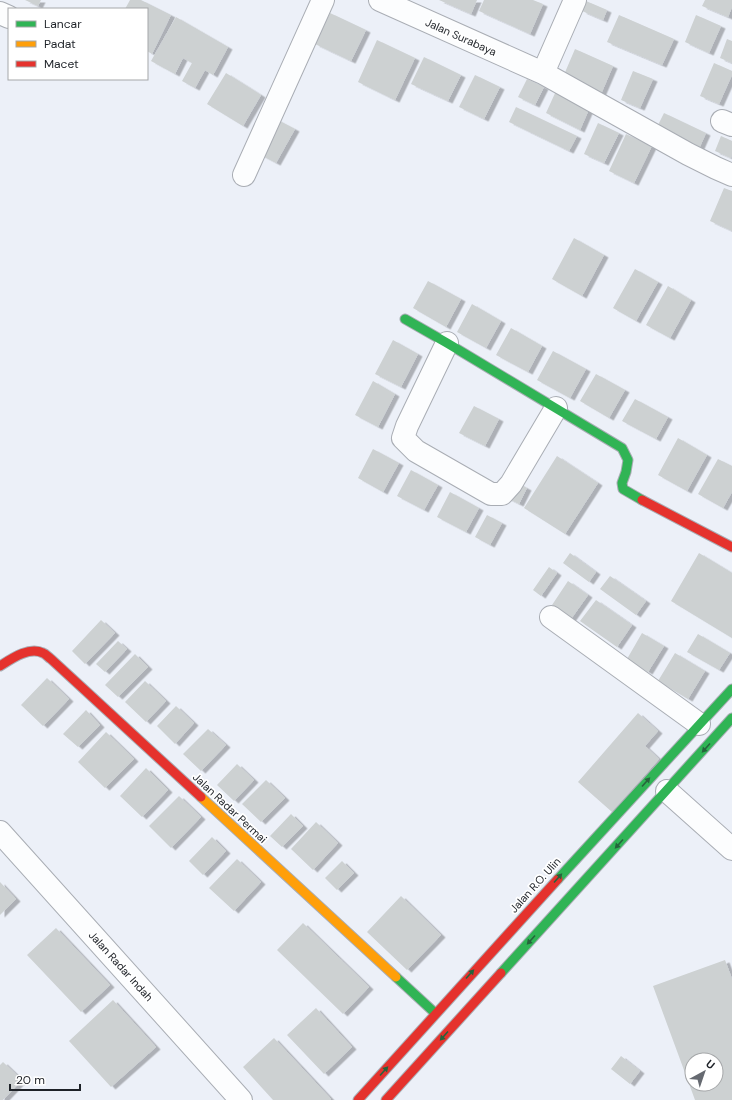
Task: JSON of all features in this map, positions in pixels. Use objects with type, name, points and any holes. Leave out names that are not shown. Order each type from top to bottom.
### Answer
[{"type":"main road","points":[[405,319],[622,448],[628,460],[622,483],[623,489],[732,547]]},
{"type":"main road","name":"Jalan Radar Permai","points":[[0,666],[28,652],[35,650],[43,652],[435,1013]]},
{"type":"main road","name":"Jalan R.O. Ulin","points":[[386,1100],[512,944],[699,724],[732,689]]},
{"type":"main road","name":"Jalan R.O. Ulin","points":[[358,1100],[435,1013],[512,944],[667,791],[732,718]]},
{"type":"street","points":[[244,175],[323,0]]},
{"type":"street","name":"Jalan Surabaya","points":[[380,0],[543,73],[688,154],[732,174]]},
{"type":"street","points":[[543,73],[575,0]]},
{"type":"street","points":[[447,343],[407,426],[403,438],[416,450],[491,494],[502,494],[511,484],[556,408]]},
{"type":"street","points":[[551,617],[699,724]]},
{"type":"street","points":[[667,791],[732,849]]},
{"type":"street","name":"Jalan Radar Indah","points":[[0,832],[241,1100]]},
{"type":"building","points":[[25,0],[41,0],[38,6]]},
{"type":"building","points":[[130,0],[141,0],[171,15],[152,54],[148,52],[148,8],[126,8]]},
{"type":"building","points":[[439,0],[477,0],[471,14]]},
{"type":"building","points":[[484,0],[533,0],[543,4],[530,34],[479,11]]},
{"type":"building","points":[[705,0],[732,0],[732,7],[728,17],[702,6]]},
{"type":"building","points":[[586,1],[607,10],[603,20],[582,11]]},
{"type":"building","points":[[330,13],[366,30],[351,61],[315,44]]},
{"type":"building","points":[[619,15],[674,39],[662,65],[607,42]]},
{"type":"building","points":[[696,15],[721,26],[709,53],[685,42]]},
{"type":"building","points":[[176,17],[228,47],[213,75],[205,70],[195,88],[182,81],[192,63],[183,58],[175,74],[151,61]]},
{"type":"building","points":[[727,39],[732,41],[732,63],[720,58]]},
{"type":"building","points":[[377,40],[415,58],[395,100],[358,82]]},
{"type":"building","points":[[575,49],[613,66],[601,94],[563,77]]},
{"type":"building","points":[[424,57],[461,75],[448,101],[411,84]]},
{"type":"building","points":[[714,63],[732,71],[732,75],[719,104],[700,96]]},
{"type":"building","points":[[633,71],[653,79],[640,108],[621,100]]},
{"type":"building","points":[[226,73],[261,95],[243,126],[207,104]]},
{"type":"building","points":[[475,75],[500,87],[484,119],[459,107]]},
{"type":"building","points":[[527,79],[544,87],[535,105],[518,97]]},
{"type":"building","points":[[556,91],[590,107],[580,130],[546,113]]},
{"type":"building","points":[[516,107],[577,136],[569,151],[509,122]]},
{"type":"building","points":[[664,113],[706,133],[698,151],[655,131]]},
{"type":"building","points":[[276,119],[295,129],[276,163],[257,153]]},
{"type":"building","points":[[598,123],[619,133],[604,163],[584,154]]},
{"type":"building","points":[[626,134],[652,146],[634,183],[609,171]]},
{"type":"building","points":[[721,136],[732,141],[731,158],[715,151]]},
{"type":"building","points":[[724,188],[732,191],[732,231],[710,221]]},
{"type":"building","points":[[574,238],[604,255],[582,296],[552,279]]},
{"type":"building","points":[[635,269],[658,282],[636,321],[613,308]]},
{"type":"building","points":[[428,281],[461,299],[446,327],[413,308]]},
{"type":"building","points":[[668,286],[691,300],[670,338],[646,325]]},
{"type":"building","points":[[472,304],[501,321],[486,348],[457,332]]},
{"type":"building","points":[[511,328],[542,346],[528,372],[496,355]]},
{"type":"building","points":[[393,340],[418,354],[401,387],[375,374]]},
{"type":"building","points":[[553,351],[586,369],[570,398],[537,380]]},
{"type":"building","points":[[596,374],[625,390],[609,418],[580,401]]},
{"type":"building","points":[[373,381],[395,394],[378,427],[355,415]]},
{"type":"building","points":[[635,399],[668,417],[656,439],[622,421]]},
{"type":"building","points":[[474,406],[499,419],[485,446],[459,433]]},
{"type":"building","points":[[678,438],[707,455],[687,491],[658,475]]},
{"type":"building","points":[[373,449],[399,463],[383,492],[358,478]]},
{"type":"building","points":[[557,456],[598,483],[565,534],[524,508]]},
{"type":"building","points":[[718,459],[732,466],[732,492],[723,508],[698,494]]},
{"type":"building","points":[[411,470],[438,485],[424,510],[397,496]]},
{"type":"building","points":[[516,482],[527,488],[519,504],[507,498]]},
{"type":"building","points":[[450,492],[479,508],[466,532],[437,517]]},
{"type":"building","points":[[487,515],[502,523],[490,545],[475,537]]},
{"type":"building","points":[[570,553],[596,572],[589,582],[563,563]]},
{"type":"building","points":[[699,553],[732,573],[732,638],[671,601]]},
{"type":"building","points":[[549,567],[557,573],[541,596],[533,590]]},
{"type":"building","points":[[610,576],[646,601],[636,615],[600,589]]},
{"type":"building","points":[[568,581],[588,595],[571,619],[552,605]]},
{"type":"building","points":[[596,600],[632,625],[617,647],[580,621]]},
{"type":"building","points":[[101,620],[115,633],[85,664],[72,651]]},
{"type":"building","points":[[642,633],[664,646],[648,672],[627,659]]},
{"type":"building","points":[[698,634],[730,653],[719,670],[687,652]]},
{"type":"building","points":[[118,641],[127,649],[105,672],[96,664]]},
{"type":"building","points":[[675,653],[705,671],[688,699],[658,681]]},
{"type":"building","points":[[135,654],[148,667],[118,697],[105,685]]},
{"type":"building","points":[[47,678],[69,699],[43,726],[21,705]]},
{"type":"building","points":[[145,681],[166,701],[146,722],[125,702]]},
{"type":"building","points":[[176,706],[194,723],[175,744],[157,726]]},
{"type":"building","points":[[86,710],[100,725],[78,747],[63,734]]},
{"type":"building","points":[[638,713],[658,731],[645,746],[659,759],[612,812],[578,782]]},
{"type":"building","points":[[208,729],[226,745],[201,771],[183,754]]},
{"type":"building","points":[[106,732],[134,759],[105,788],[78,762]]},
{"type":"building","points":[[237,764],[254,780],[234,801],[217,785]]},
{"type":"building","points":[[146,768],[168,790],[142,817],[120,796]]},
{"type":"building","points":[[266,780],[285,798],[261,822],[242,804]]},
{"type":"building","points":[[179,796],[201,817],[171,848],[149,826]]},
{"type":"building","points":[[291,814],[303,826],[282,847],[270,836]]},
{"type":"building","points":[[316,822],[338,843],[313,870],[291,849]]},
{"type":"building","points":[[212,837],[226,851],[203,875],[189,861]]},
{"type":"building","points":[[237,859],[261,882],[234,911],[209,888]]},
{"type":"building","points":[[342,861],[354,873],[337,890],[325,878]]},
{"type":"building","points":[[0,882],[16,899],[0,915]]},
{"type":"building","points":[[401,896],[441,935],[407,970],[367,932]]},
{"type":"building","points":[[303,923],[369,987],[343,1014],[277,950]]},
{"type":"building","points":[[56,928],[110,985],[81,1012],[27,955]]},
{"type":"building","points":[[725,960],[732,979],[732,1100],[695,1100],[692,1092],[724,1092],[724,1052],[684,1052],[684,1070],[653,986]]},
{"type":"building","points":[[113,1000],[156,1047],[111,1087],[69,1041]]},
{"type":"building","points":[[316,1008],[352,1047],[324,1074],[287,1035]]},
{"type":"building","points":[[274,1038],[331,1099],[330,1100],[273,1100],[243,1067]]},
{"type":"building","points":[[621,1056],[640,1071],[630,1084],[611,1069]]},
{"type":"building","points":[[3,1062],[22,1080],[3,1100],[0,1100],[0,1065]]},
{"type":"traffic: fast","points":[[405,319],[622,448],[628,460],[622,483],[623,489],[642,500]]},
{"type":"traffic: fast","points":[[558,879],[732,689]]},
{"type":"traffic: fast","points":[[501,973],[732,718]]},
{"type":"traffic: fast","points":[[396,977],[435,1013]]},
{"type":"traffic: slow","points":[[201,797],[396,977]]},
{"type":"traffic: jam","points":[[642,500],[732,547]]},
{"type":"traffic: jam","points":[[0,666],[26,652],[38,651],[45,654],[201,797]]},
{"type":"traffic: jam","points":[[358,1100],[558,879]]},
{"type":"traffic: jam","points":[[386,1100],[501,973]]}]
